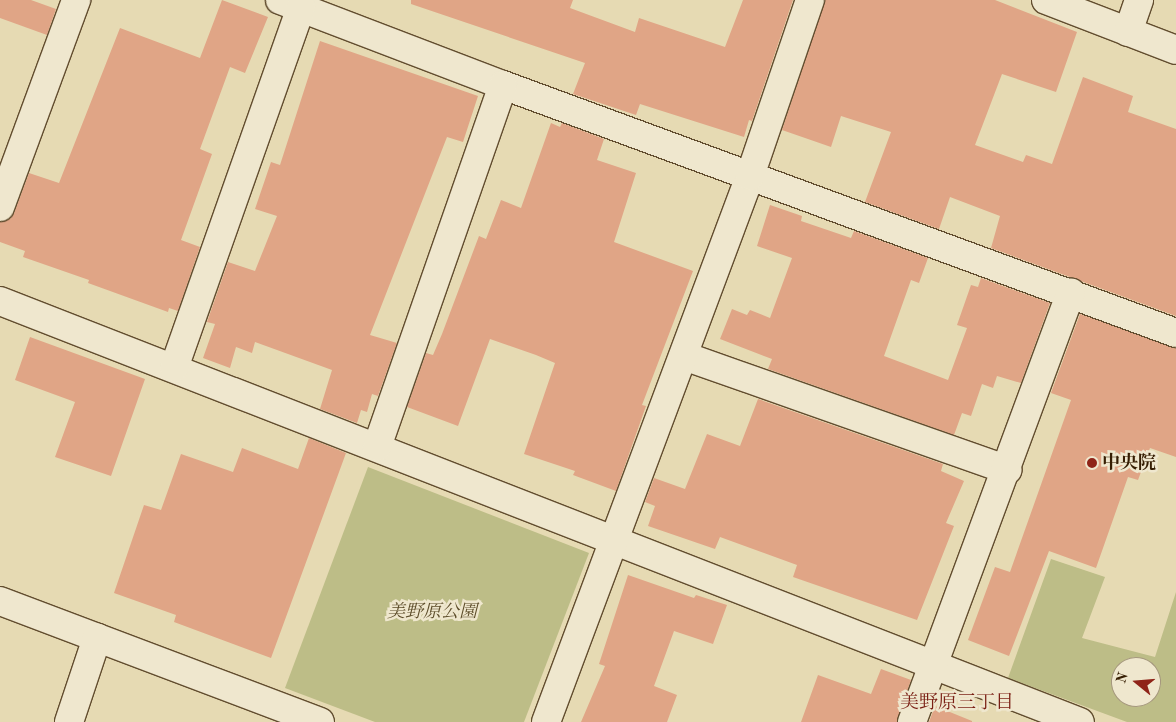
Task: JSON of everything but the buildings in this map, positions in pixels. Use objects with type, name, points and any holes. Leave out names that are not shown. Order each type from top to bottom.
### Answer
[{"type":"street","points":[[0,207],[76,0]]},
{"type":"street","points":[[546,722],[750,176],[810,0]]},
{"type":"street","points":[[1046,0],[1176,50]]},
{"type":"street","points":[[1128,32],[1139,0]]},
{"type":"street","points":[[174,368],[291,4],[503,85],[1176,333]]},
{"type":"street","points":[[377,447],[503,85]]},
{"type":"street","points":[[912,722],[1071,293]]},
{"type":"street","points":[[0,301],[1080,722]]},
{"type":"street","points":[[684,356],[1006,470]]},
{"type":"street","points":[[0,601],[320,722]]},
{"type":"street","points":[[68,722],[97,638]]},
{"type":"green space","name":"美野原公園","points":[[368,467],[589,553],[524,722],[375,722],[285,688]]},
{"type":"green space","points":[[1051,559],[1105,577],[1082,638],[1155,657],[1176,592],[1176,722],[1127,722],[1008,678]]},
{"type":"place","name":"中央院","points":[[1092,463]]},
{"type":"district","name":"美野原三丁目","points":[[957,704]]}]
